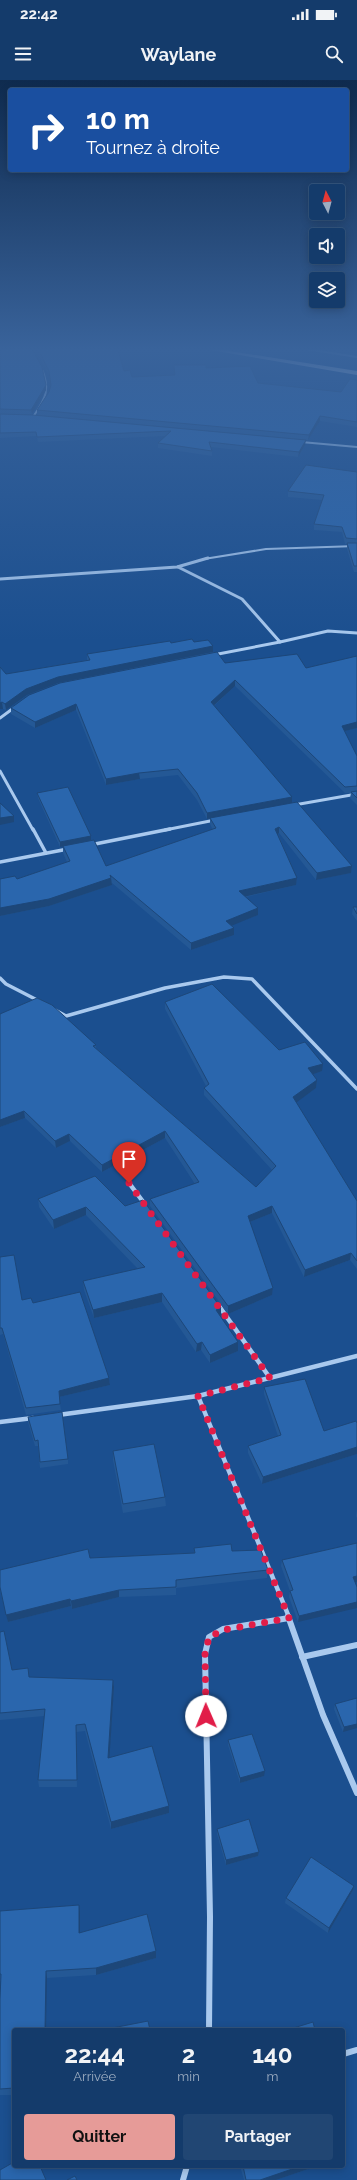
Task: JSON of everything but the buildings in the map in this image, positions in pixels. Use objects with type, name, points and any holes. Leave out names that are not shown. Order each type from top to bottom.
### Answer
[{"type":"street","points":[[337,445],[357,447]]},
{"type":"street","points":[[0,580],[177,567],[197,560],[238,553],[357,546]]},
{"type":"street","points":[[177,567],[242,599],[280,642]]},
{"type":"street","points":[[211,656],[342,631],[357,633]]},
{"type":"street","points":[[0,718],[17,706]]},
{"type":"street","points":[[0,771],[46,854]]},
{"type":"street","points":[[292,805],[357,794]]},
{"type":"street","points":[[84,846],[223,819]]},
{"type":"street","points":[[0,862],[76,847]]},
{"type":"street","points":[[53,1009],[66,1016],[165,988],[224,977],[252,979],[357,1089]]},
{"type":"street","points":[[0,978],[6,984],[46,1005]]},
{"type":"street","points":[[129,1183],[148,1208]]},
{"type":"street","points":[[216,1302],[270,1378]]},
{"type":"street","points":[[55,1415],[198,1396],[357,1356]]},
{"type":"street","points":[[198,1396],[289,1618],[323,1715],[357,1793]]},
{"type":"street","points":[[0,1422],[40,1417]]},
{"type":"street","points":[[209,2028],[210,1917],[205,1654],[209,1637],[223,1630],[289,1618]]},
{"type":"street","points":[[302,1657],[357,1644]]},
{"type":"street","points":[[345,2053],[357,2050]]},
{"type":"street","points":[[183,2180],[186,2168]]},
{"type":"route","points":[[129,1183],[270,1378],[198,1396],[289,1618],[223,1630],[209,1637],[205,1654],[206,1716]]}]
